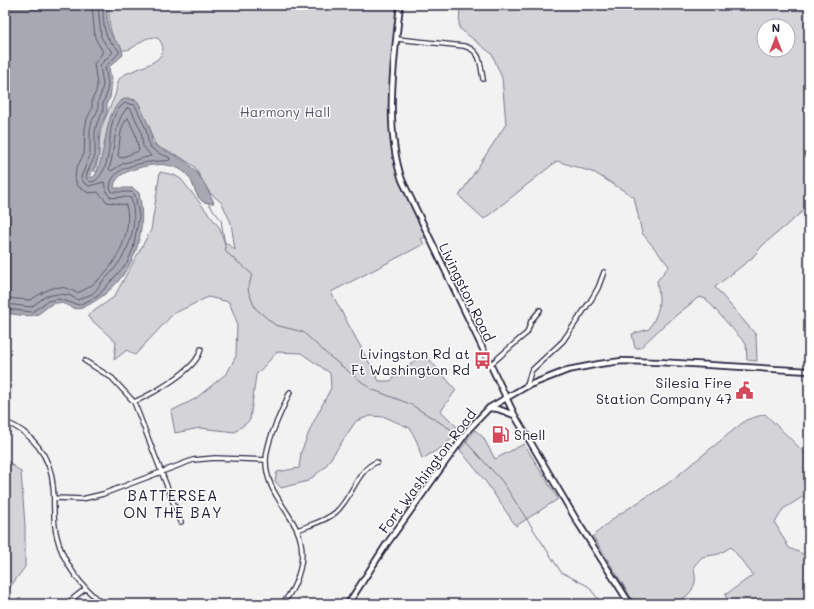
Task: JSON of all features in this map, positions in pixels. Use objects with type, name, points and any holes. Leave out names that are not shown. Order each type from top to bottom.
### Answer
[{"type":"main road","name":"Livingston Road","points":[[400,5],[392,126],[394,151],[399,172],[406,190],[515,416],[577,521],[630,604]]},
{"type":"main road","name":"Fort Washington Road","points":[[348,604],[371,566],[426,487],[469,429],[489,408],[527,386],[573,369],[622,362],[658,362],[809,371]]},
{"type":"main road","points":[[489,408],[508,412],[515,416]]},
{"type":"street","points":[[397,39],[464,46],[472,49],[480,56],[483,79]]},
{"type":"street","points":[[527,386],[531,371],[563,341],[591,300],[598,288],[604,272]]},
{"type":"street","points":[[490,365],[527,333],[531,321],[540,310]]},
{"type":"street","points":[[134,402],[177,376],[197,359],[201,349]]},
{"type":"street","points":[[85,361],[112,378],[134,402],[181,522]]},
{"type":"street","points":[[282,604],[293,588],[301,566],[297,530],[271,488],[266,460],[273,432],[290,392]]},
{"type":"street","points":[[5,422],[21,430],[42,450],[51,470],[54,498],[54,520],[58,543],[66,561],[85,589],[103,604]]},
{"type":"street","points":[[54,498],[91,498],[117,490],[193,460],[215,458],[266,460]]},
{"type":"street","points":[[297,530],[335,513],[366,469],[377,462]]},
{"type":"street","points":[[66,604],[85,589]]},
{"type":"green space","name":"Harmony Hall","points":[[109,5],[400,5],[392,98],[394,154],[426,237],[421,239],[424,244],[331,292],[379,381],[390,381],[424,353],[456,390],[441,411],[459,429],[447,444],[422,459],[417,442],[410,428],[385,417],[370,416],[356,421],[325,467],[308,481],[281,488],[275,481],[277,472],[299,468],[301,452],[312,425],[331,388],[330,373],[301,353],[277,352],[256,375],[250,420],[235,432],[200,428],[175,433],[171,411],[195,399],[227,373],[236,356],[237,322],[229,302],[208,297],[173,314],[135,355],[127,350],[114,360],[116,342],[87,316],[114,297],[151,230],[160,172],[174,175],[181,179],[219,227],[224,241],[235,250],[231,223],[222,203],[209,192],[194,166],[179,156],[162,150],[155,144],[140,106],[136,100],[126,98],[118,103],[100,172],[94,171],[98,158],[101,130],[120,78],[125,74],[157,60],[162,54],[163,47],[159,39],[148,38],[132,48],[122,50],[112,35]]},
{"type":"green space","points":[[460,5],[809,5],[809,206],[763,245],[752,258],[715,287],[756,335],[757,361],[747,360],[746,344],[706,299],[699,297],[664,325],[640,348],[635,348],[632,334],[649,329],[653,322],[659,306],[657,281],[669,266],[642,233],[634,197],[595,173],[557,161],[484,219],[459,196],[506,124],[502,78],[492,54],[459,28]]},
{"type":"green space","points":[[765,414],[809,457],[809,493],[783,509],[775,523],[789,548],[803,554],[809,550],[809,604],[730,604],[725,595],[753,575],[731,547],[719,554],[702,557],[694,566],[695,582],[692,590],[686,596],[670,603],[635,604],[593,536],[615,517],[667,484],[746,420]]},
{"type":"green space","points":[[475,430],[483,437],[495,459],[524,444],[558,499],[516,526],[486,482],[460,450]]},
{"type":"green space","points":[[5,459],[21,472],[25,525],[25,567],[5,594]]},
{"type":"water","points":[[5,5],[107,5],[107,17],[110,33],[116,42],[121,46],[123,55],[109,67],[112,84],[110,98],[107,102],[107,113],[101,124],[99,132],[99,156],[90,177],[94,177],[102,157],[106,132],[114,110],[120,102],[128,98],[138,102],[150,128],[152,143],[177,156],[191,166],[208,190],[214,203],[202,201],[196,193],[189,177],[176,167],[169,165],[152,165],[126,172],[115,182],[114,188],[133,188],[139,193],[142,211],[138,245],[132,261],[123,275],[98,299],[79,309],[56,303],[34,315],[26,316],[5,313]]},
{"type":"waterway","points":[[208,203],[221,220],[226,252],[252,274],[248,290],[255,308],[275,325],[303,332],[329,356],[371,389],[410,404],[452,430],[459,437]]},
{"type":"waterway","points":[[465,441],[502,481],[561,572],[588,586],[602,604]]},
{"type":"place","name":"Livingston Rd at Ft Washington Rd","points":[[483,361]]},
{"type":"place","name":"Silesia Fire Station Company 47","points":[[745,390]]},
{"type":"place","name":"Shell","points":[[501,434]]},
{"type":"district","name":"BATTERSEA ON THE BAY","points":[[173,504]]}]
